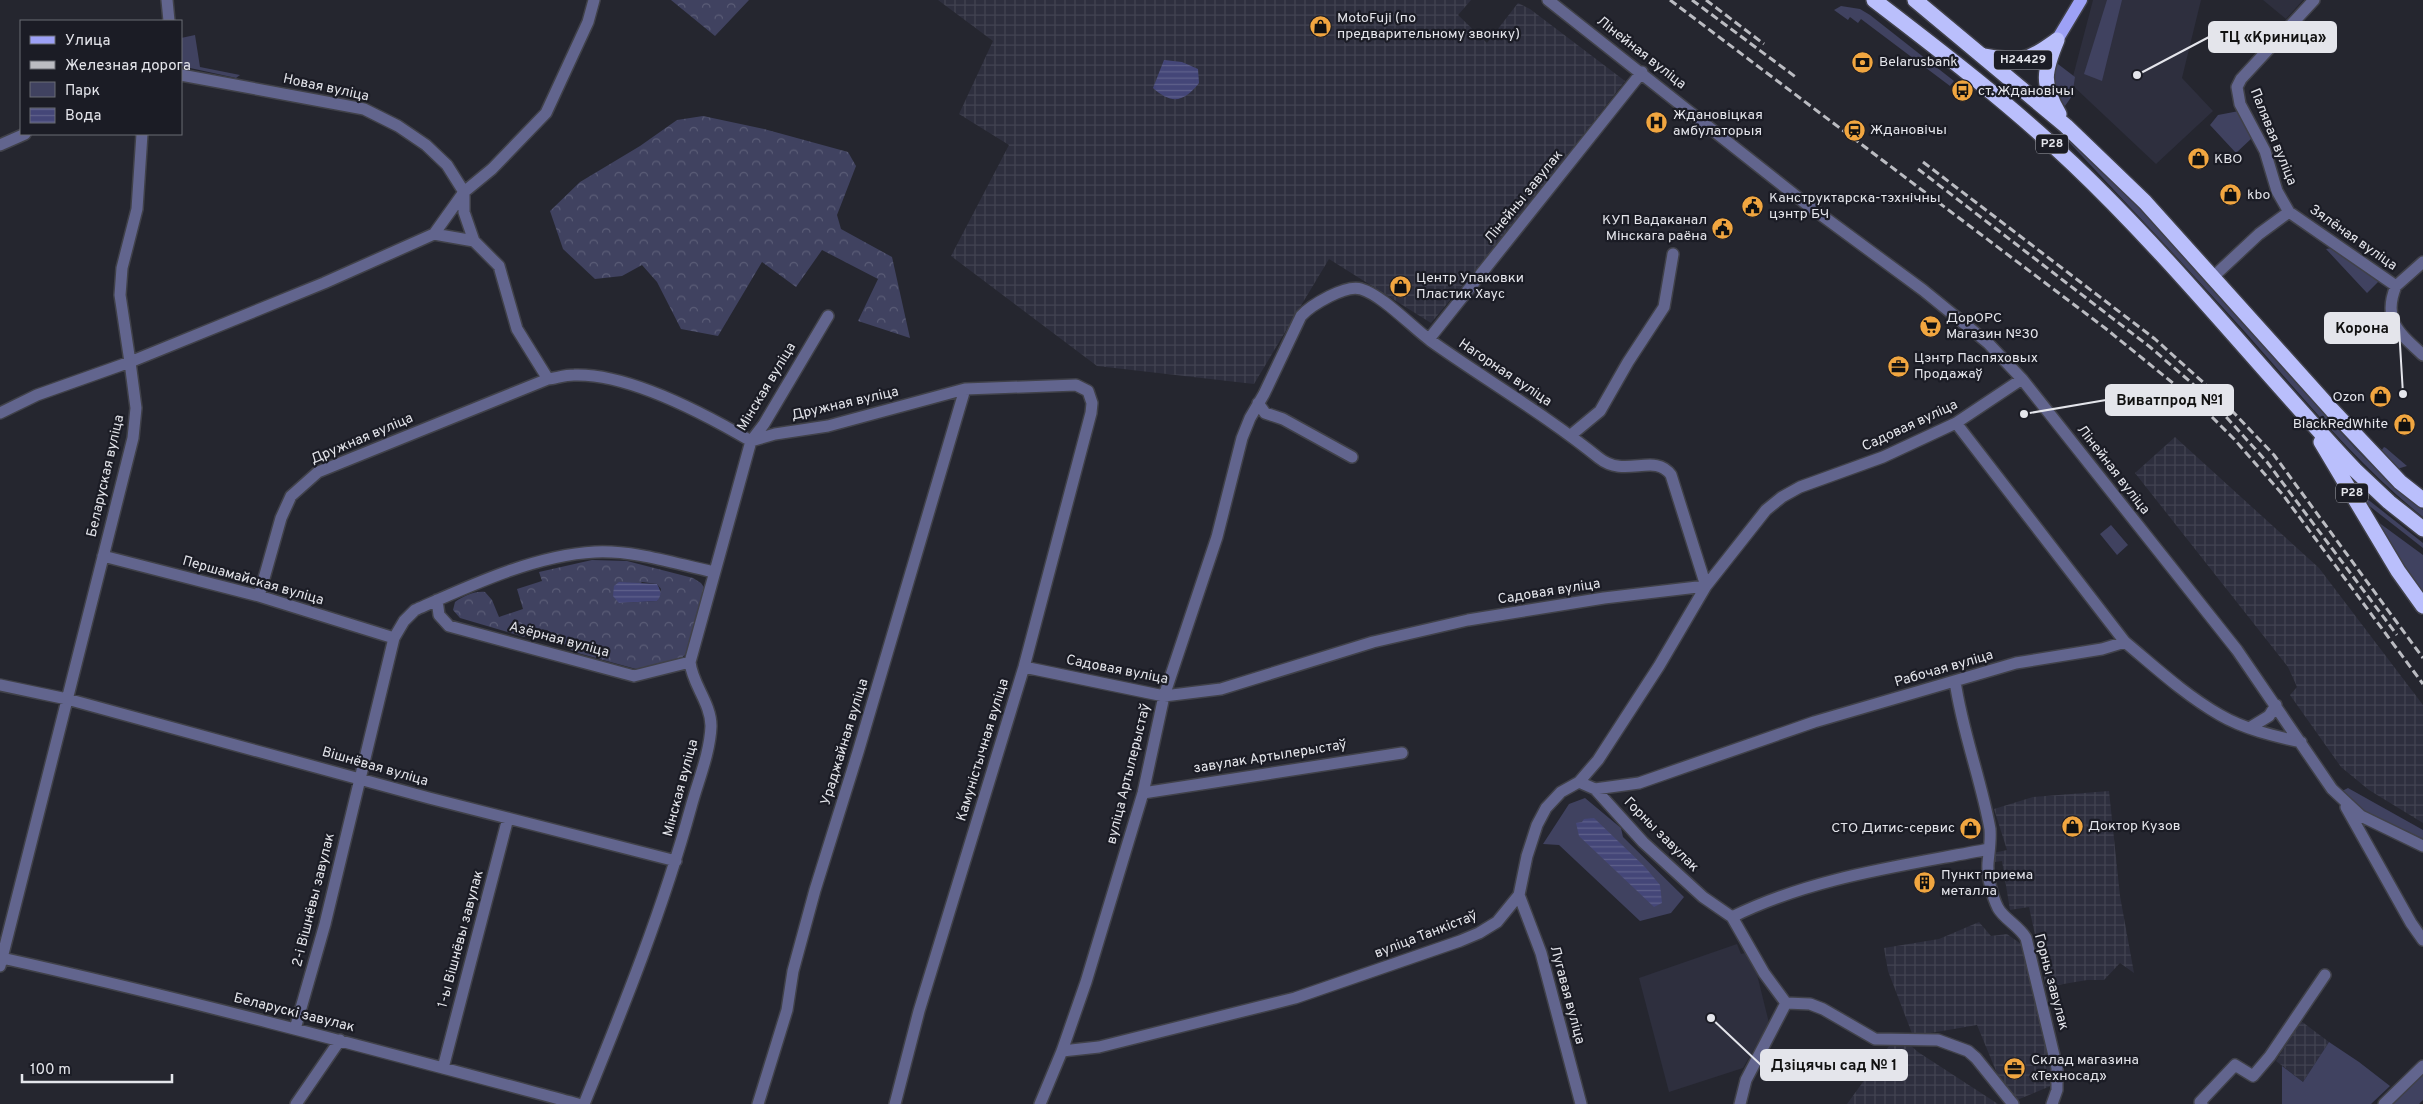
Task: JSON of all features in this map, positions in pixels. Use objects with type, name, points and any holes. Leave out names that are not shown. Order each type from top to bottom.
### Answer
[{"type":"highway","name":"Р28","points":[[1874,0],[2023,119],[2073,164],[2152,246],[2304,415],[2373,487],[2423,529]]},
{"type":"highway","name":"Р28","points":[[1915,0],[2066,126],[2145,202],[2368,449],[2400,482],[2423,500]]},
{"type":"highway","name":"Н24429","points":[[1983,55],[2017,61],[2029,58],[2057,40]]},
{"type":"highway","name":"Н24429","points":[[2057,40],[2048,61],[2046,85],[2048,96],[2066,126]]},
{"type":"highway","name":"Р28","points":[[2304,415],[2398,571],[2423,606]]},
{"type":"main road","name":"Н24429","points":[[2057,40],[2081,0]]},
{"type":"street","points":[[167,0],[168,20]]},
{"type":"street","points":[[0,413],[37,395],[130,362],[324,283],[434,234],[464,192],[492,169],[546,114],[588,22],[594,0]]},
{"type":"street","name":"Лінейная вуліца","points":[[1548,0],[1642,72],[1805,203],[1930,296],[1988,344],[2022,379],[2237,650],[2332,790],[2342,801],[2361,816],[2423,846]]},
{"type":"street","name":"Палявая вуліца","points":[[2289,212],[2274,183],[2265,151],[2240,104],[2237,87],[2241,79],[2314,0]]},
{"type":"street","name":"Лінейны завулак","points":[[1429,339],[1642,72]]},
{"type":"street","name":"Новая вуліца","points":[[182,75],[364,108],[398,126],[426,145],[447,165],[464,192]]},
{"type":"street","points":[[0,145],[24,135]]},
{"type":"street","name":"Беларуская вуліца","points":[[1,962],[133,438],[136,408],[120,295],[121,279],[138,209],[142,135]]},
{"type":"street","points":[[464,192],[464,212],[474,241],[499,266],[518,329],[548,379]]},
{"type":"street","points":[[2213,277],[2259,234],[2289,212]]},
{"type":"street","name":"Зялёная вуліца","points":[[2289,212],[2396,286],[2423,262]]},
{"type":"street","points":[[434,234],[474,241]]},
{"type":"street","points":[[1571,435],[1600,411],[1628,362],[1664,307],[1673,254]]},
{"type":"street","points":[[2396,286],[2390,298],[2391,319],[2404,337],[2423,356]]},
{"type":"street","name":"Нагорная вуліца","points":[[1261,398],[1301,316],[1308,308],[1350,288],[1362,289],[1377,298],[1429,339],[1571,435],[1609,466],[1627,468],[1654,464],[1665,468],[1671,475],[1706,586]]},
{"type":"street","name":"Мінская вуліца","points":[[584,1104],[634,984],[676,862],[710,736],[709,713],[691,672],[690,662],[751,441],[764,424],[828,316]]},
{"type":"street","name":"Дружная вуліца","points":[[258,596],[284,510],[291,496],[318,472],[548,379],[572,375],[592,376],[618,381],[643,389],[717,421],[751,441],[776,434],[828,426],[965,389],[1076,385],[1088,391],[1092,403]]},
{"type":"street","name":"Садовая вуліца","points":[[1024,667],[1164,696],[1221,689],[1373,642],[1468,620],[1595,599],[1706,586],[1766,510],[1782,497],[1800,487],[1883,457],[1956,423],[2022,379]]},
{"type":"street","name":"Ураджайная вуліца","points":[[758,1104],[787,1010],[793,971],[815,890],[858,752],[965,389]]},
{"type":"street","points":[[1261,398],[1265,413],[1283,419],[1352,457]]},
{"type":"street","name":"вуліца Артылерыстаў","points":[[1040,1104],[1062,1052],[1086,982],[1143,793],[1164,696],[1217,537],[1242,438],[1261,398]]},
{"type":"street","name":"Камуністычная вуліца","points":[[895,1104],[919,1011],[1024,667],[1092,403]]},
{"type":"street","points":[[1956,423],[2125,642],[2191,697],[2222,716],[2269,734],[2301,742]]},
{"type":"street","points":[[360,778],[394,638],[404,621],[415,610],[534,562],[594,552],[628,553],[714,572]]},
{"type":"street","name":"Першамайская вуліца","points":[[103,556],[258,596],[394,638]]},
{"type":"street","name":"вуліца Танкістаў","points":[[1062,1052],[1099,1047],[1295,998],[1442,948],[1479,933],[1497,922],[1519,895],[1525,862],[1537,825],[1546,808],[1561,792],[1579,782],[1598,760],[1659,666],[1706,586]]},
{"type":"street","name":"Азёрная вуліца","points":[[437,600],[439,615],[448,626],[634,676],[690,662]]},
{"type":"street","name":"Рабочая вуліца","points":[[1595,789],[1639,783],[1814,722],[2016,663],[2102,649],[2125,642]]},
{"type":"street","name":"Горны завулак","points":[[1955,681],[1960,710],[1977,768],[1990,832],[1988,866],[1998,909],[2021,930],[2026,938],[2031,954],[2058,1075],[2052,1104]]},
{"type":"street","name":"Вішнёвая вуліца","points":[[0,685],[67,699],[676,862]]},
{"type":"street","points":[[2251,727],[2269,716],[2276,705]]},
{"type":"street","name":"завулак Артылерыстаў","points":[[1143,793],[1402,753]]},
{"type":"street","name":"2-і Вішнёвы завулак","points":[[295,1029],[325,924],[360,778]]},
{"type":"street","points":[[1579,782],[1595,789]]},
{"type":"street","name":"Горны завулак","points":[[1595,789],[1644,842],[1703,897],[1732,918],[1764,973],[1786,1003]]},
{"type":"street","points":[[2342,801],[2411,923],[2423,940]]},
{"type":"street","name":"1-ы Вішнёвы завулак","points":[[443,1068],[508,818]]},
{"type":"street","points":[[1732,918],[1763,902],[1798,890],[1877,869],[1989,849]]},
{"type":"street","name":"Лугавая вуліца","points":[[1519,895],[1541,953],[1581,1104]]},
{"type":"street","name":"Беларускі завулак","points":[[1,962],[114,983],[340,1040],[578,1104]]},
{"type":"street","points":[[2202,1104],[2200,1102],[2235,1065],[2253,1076],[2270,1056],[2325,975]]},
{"type":"street","points":[[1740,1104],[1746,1080],[1786,1003],[1810,1004],[1823,1009],[1875,1039],[1938,1040],[1968,1051],[1976,1058],[2013,1104]]},
{"type":"street","points":[[296,1104],[340,1040]]},
{"type":"street","points":[[2384,1104],[2423,1066]]},
{"type":"shaded area","points":[[938,0],[1471,0],[1458,15],[1487,43],[1518,3],[1530,9],[1625,81],[1517,220],[1431,323],[1329,259],[1254,384],[1097,366],[951,256],[1009,145],[959,114],[993,41]]},
{"type":"shaded area","points":[[2093,0],[2201,0],[2182,78],[2213,111],[2156,164],[2071,84]]},
{"type":"shaded area","points":[[2263,0],[2303,0],[2286,19]]},
{"type":"shaded area","points":[[2175,437],[2319,568],[2423,705],[2423,823],[2369,790],[2341,767],[2290,695],[2297,687],[2288,667],[2135,473]]},
{"type":"shaded area","points":[[2109,791],[2120,896],[2134,973],[2120,963],[2104,980],[2087,980],[2046,987],[2029,907],[2010,910],[2002,861],[1995,862],[1993,853],[2007,850],[1994,809],[2033,797]]},
{"type":"shaded area","points":[[1979,922],[1991,936],[2007,934],[2021,944],[2052,1074],[2053,1085],[2017,1100],[2001,1083],[1977,1025],[1913,1036],[1888,971],[1884,948],[1939,939]]},
{"type":"shaded area","points":[[1737,944],[1741,954],[1745,953],[1753,958],[1769,1023],[1743,1068],[1669,1092],[1639,978]]},
{"type":"shaded area","points":[[2301,1021],[2329,1042],[2303,1082],[2276,1061]]},
{"type":"shaded area","points":[[1910,1045],[1998,1104],[1847,1104],[1889,1046]]},
{"type":"green space","points":[[671,0],[749,0],[715,36]]},
{"type":"green space","points":[[2107,0],[2122,0],[2102,81],[2084,74]]},
{"type":"green space","points":[[1841,6],[1860,9],[1870,15],[1954,81],[1950,86],[1861,19],[1858,23],[1850,17],[1848,20],[1834,10]]},
{"type":"green space","points":[[195,35],[200,67],[240,75],[236,78],[182,66],[182,38]]},
{"type":"green space","points":[[2054,61],[2075,77],[2072,96],[2065,106],[2056,95],[2052,85]]},
{"type":"green space","points":[[2239,111],[2252,138],[2236,153],[2210,125],[2218,115]]},
{"type":"green space","points":[[703,116],[764,129],[848,152],[856,166],[837,215],[841,229],[892,257],[910,338],[858,321],[878,279],[822,250],[796,287],[762,262],[718,336],[681,329],[657,282],[642,265],[622,276],[595,279],[563,249],[550,211],[580,182],[640,146],[677,120]]},
{"type":"green space","points":[[2051,116],[2181,251],[2355,448],[2391,484],[2423,510],[2423,517],[2375,475],[2330,429],[2221,306],[2052,124]]},
{"type":"green space","points":[[2331,248],[2379,281],[2367,293],[2326,249]]},
{"type":"green space","points":[[2384,447],[2407,466],[2397,469],[2381,451]]},
{"type":"green space","points":[[2366,498],[2423,543],[2423,548],[2363,501]]},
{"type":"green space","points":[[2378,522],[2423,555],[2423,592],[2404,566]]},
{"type":"green space","points":[[2111,525],[2128,545],[2117,555],[2100,534]]},
{"type":"green space","points":[[592,560],[627,561],[693,578],[701,583],[706,590],[688,653],[681,658],[636,669],[574,652],[547,630],[536,629],[524,637],[460,618],[453,610],[455,602],[477,592],[485,592],[492,600],[499,617],[523,609],[517,589],[542,581],[539,572]],"holes":[[[642,582],[657,584],[661,589],[657,601],[619,603]]]},
{"type":"green space","points":[[2348,788],[2423,830],[2423,842],[2357,807],[2342,791]]},
{"type":"green space","points":[[1585,798],[1621,828],[1623,837],[1684,897],[1671,913],[1640,921],[1559,845],[1543,844],[1569,804]]},
{"type":"green space","points":[[2329,1042],[2390,1086],[2371,1104],[2282,1104],[2282,1066],[2303,1082]]},
{"type":"green space","points":[[2423,1072],[2423,1100],[2419,1104],[2390,1104]]},
{"type":"water","points":[[1164,60],[1182,62],[1198,69],[1199,83],[1183,97],[1172,99],[1166,97],[1153,88]]},
{"type":"water","points":[[619,582],[657,584],[660,597],[657,601],[619,603],[613,596],[614,586]]},
{"type":"water","points":[[1594,818],[1645,867],[1660,885],[1662,903],[1654,907],[1579,836],[1576,823],[1582,822],[1584,819]]},
{"type":"railway","points":[[1670,0],[2105,328],[2200,405],[2234,439],[2283,495],[2423,684]]},
{"type":"railway","points":[[1692,0],[1797,78]]},
{"type":"railway","points":[[1706,0],[1764,44]]},
{"type":"railway","points":[[1923,162],[2155,339],[2215,393],[2274,455],[2423,658]]},
{"type":"railway","points":[[1918,169],[2150,347],[2209,398],[2267,462],[2397,635]]},
{"type":"place","name":"MotoFuji (по предварительному звонку)","points":[[1321,26]]},
{"type":"place","name":"Belarusbank","points":[[1863,62]]},
{"type":"place","name":"ТЦ «Криница»","points":[[2137,75]]},
{"type":"place","name":"ст. Ждановічы","points":[[1962,91]]},
{"type":"place","name":"Ждановіцкая амбулаторыя","points":[[1657,123]]},
{"type":"place","name":"Ждановічы","points":[[1854,130]]},
{"type":"place","name":"КВО","points":[[2198,159]]},
{"type":"place","name":"kbo","points":[[2231,195]]},
{"type":"place","name":"Канструктарска-тэхнічны цэнтр БЧ","points":[[1753,206]]},
{"type":"place","name":"КУП Вадаканал Мінскага раёна","points":[[1723,228]]},
{"type":"place","name":"Центр Упаковки Пластик Хаус","points":[[1400,286]]},
{"type":"place","name":"ДорОРС Магазин №30","points":[[1930,326]]},
{"type":"place","name":"Цэнтр Паспяховых Продажаў","points":[[1898,366]]},
{"type":"place","name":"Корона","points":[[2403,394]]},
{"type":"place","name":"Ozon","points":[[2381,397]]},
{"type":"place","name":"Виватпрод №1","points":[[2024,414]]},
{"type":"place","name":"BlackRedWhite","points":[[2404,424]]},
{"type":"place","name":"Доктор Кузов","points":[[2072,826]]},
{"type":"place","name":"СТО Дитис-сервис","points":[[1971,828]]},
{"type":"place","name":"Пункт приема металла","points":[[1925,883]]},
{"type":"place","name":"Дзіцячы сад № 1","points":[[1711,1018]]},
{"type":"place","name":"Склад магазина «Техносад»","points":[[2015,1068]]}]
